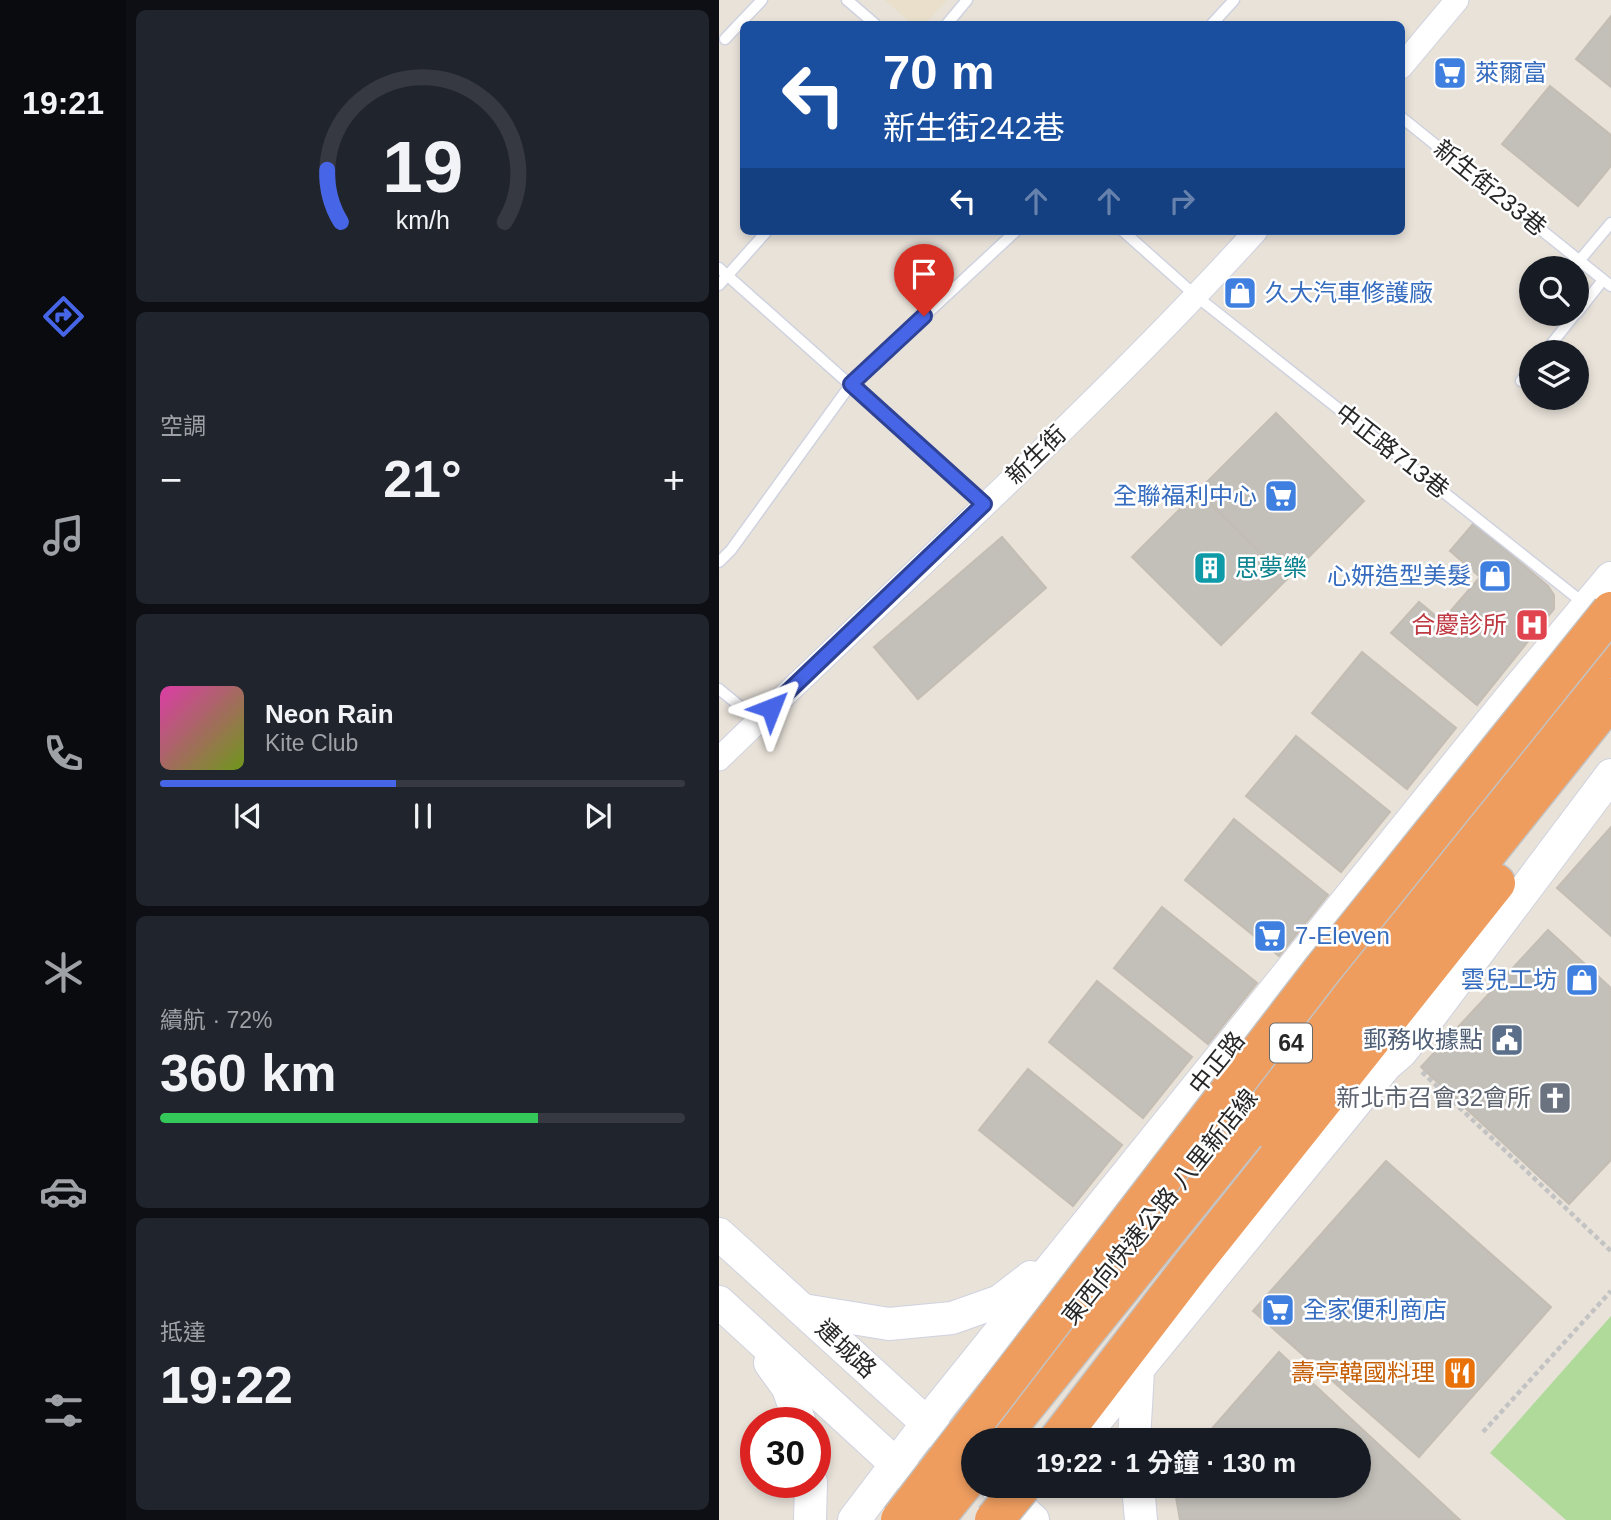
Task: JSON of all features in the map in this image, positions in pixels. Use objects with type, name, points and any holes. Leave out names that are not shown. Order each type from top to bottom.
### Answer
[{"type":"highway","points":[[900,1520],[1599,608]]},
{"type":"highway","name":"東西向快速公路 八里新店線","points":[[1033,1428],[1413,890],[1611,648]]},
{"type":"highway","points":[[1008,1428],[1611,682]]},
{"type":"highway","name":"東西向快速公路 八里新店線","points":[[1026,1428],[1611,698]]},
{"type":"highway","points":[[1067,1428],[1191,1265],[1611,738]]},
{"type":"highway","name":"東西向快速公路 八里新店線","points":[[923,1510],[961,1496]]},
{"type":"highway","name":"東西向快速公路 八里新店線","points":[[951,1520],[977,1498]]},
{"type":"main road","name":"中正路","points":[[854,1520],[994,1339],[1508,701],[1599,608],[1611,578]]},
{"type":"main road","points":[[1090,1428],[1387,1064],[1401,1052],[1431,1015],[1611,775]]},
{"type":"main road","name":"連城路","points":[[719,1234],[961,1454]]},
{"type":"main road","points":[[803,1310],[889,1324],[952,1318],[1000,1301],[1068,1248]]},
{"type":"main road","name":"連城路","points":[[719,1301],[896,1464],[923,1510],[958,1520]]},
{"type":"main road","points":[[743,1324],[788,1388],[795,1407]]},
{"type":"main road","points":[[991,1428],[994,1339]]},
{"type":"main road","points":[[1135,1428],[1138,1371]]},
{"type":"main road","points":[[810,1520],[811,1498]]},
{"type":"main road","points":[[976,1520],[986,1498]]},
{"type":"main road","points":[[1139,1498],[1141,1520]]},
{"type":"street","points":[[1405,62],[1457,0]]},
{"type":"street","name":"新生街","points":[[719,759],[1112,383],[1252,235]]},
{"type":"lane","points":[[742,21],[762,0]]},
{"type":"lane","points":[[847,0],[872,21]]},
{"type":"lane","points":[[950,21],[967,0]]},
{"type":"lane","points":[[1215,21],[1234,0]]},
{"type":"lane","points":[[725,39],[740,23]]},
{"type":"lane","name":"新生街233巷","points":[[1405,120],[1573,256]]},
{"type":"lane","points":[[1583,256],[1611,223]]},
{"type":"lane","points":[[719,285],[723,272],[763,235]]},
{"type":"lane","points":[[719,562],[731,550],[851,384],[1012,235]]},
{"type":"lane","name":"中正路713巷","points":[[1128,235],[1197,296],[1599,608]]},
{"type":"lane","name":"新生街233巷","points":[[1589,269],[1607,283]]},
{"type":"lane","points":[[723,272],[984,504]]},
{"type":"lane","points":[[1589,300],[1607,283]]},
{"type":"lane","points":[[1554,340],[1565,326]]},
{"type":"lane","points":[[719,689],[758,721]]},
{"type":"path","points":[[1401,1052],[1611,1251]]},
{"type":"path","points":[[1483,1432],[1611,1291]]},
{"type":"shaded area","points":[[885,0],[947,0],[928,21],[909,21]]},
{"type":"green space","points":[[1611,1316],[1611,1520],[1566,1520],[1490,1453]]},
{"type":"building","points":[[1611,16],[1611,87],[1576,59]]},
{"type":"building","points":[[1550,86],[1611,135],[1611,166],[1578,206],[1502,144]]},
{"type":"building","name":"全聯福利中心","points":[[1276,413],[1364,501],[1287,579],[1198,491]]},
{"type":"building","name":"思夢樂","points":[[1198,491],[1287,579],[1221,645],[1132,557]]},
{"type":"building","points":[[1474,523],[1548,586],[1554,595],[1554,609],[1477,705],[1391,633],[1419,602],[1442,621],[1480,577],[1450,551]]},
{"type":"building","points":[[1002,537],[1046,588],[918,699],[874,647]]},
{"type":"building","points":[[1362,652],[1456,728],[1407,789],[1312,713]]},
{"type":"building","points":[[1296,736],[1390,812],[1341,872],[1246,796]]},
{"type":"building","points":[[1234,819],[1328,895],[1279,956],[1185,880]]},
{"type":"building","points":[[1611,827],[1611,936],[1557,888]]},
{"type":"building","points":[[1162,907],[1257,983],[1208,1044],[1114,968]]},
{"type":"building","points":[[1548,930],[1611,988],[1611,1160],[1569,1204],[1421,1067]]},
{"type":"building","points":[[1097,981],[1192,1057],[1143,1118],[1049,1042]]},
{"type":"building","points":[[1028,1069],[1122,1145],[1073,1206],[979,1130]]},
{"type":"building","points":[[1386,1161],[1551,1307],[1419,1457],[1253,1311]]},
{"type":"building","points":[[1279,1352],[1361,1428],[1212,1428]]},
{"type":"building","points":[[1371,1437],[1460,1520],[1180,1520],[1176,1498],[1371,1498]]},
{"type":"place","name":"萊爾富","points":[[1450,73]]},
{"type":"place","name":"久大汽車修護廠","points":[[1240,293]]},
{"type":"place","name":"全聯福利中心","points":[[1281,496]]},
{"type":"place","name":"思夢樂","points":[[1210,568]]},
{"type":"place","name":"心妍造型美髮","points":[[1495,576]]},
{"type":"place","name":"合慶診所","points":[[1532,625]]},
{"type":"place","name":"7-Eleven","points":[[1270,936]]},
{"type":"place","name":"雲兒工坊","points":[[1582,980]]},
{"type":"place","name":"郵務收據點","points":[[1507,1040]]},
{"type":"place","name":"新北市召會32會所","points":[[1555,1098]]},
{"type":"place","name":"全家便利商店","points":[[1278,1310]]},
{"type":"place","name":"壽亭韓國料理","points":[[1460,1373]]},
{"type":"route","points":[[771,708],[984,504],[851,384],[924,316]]}]
